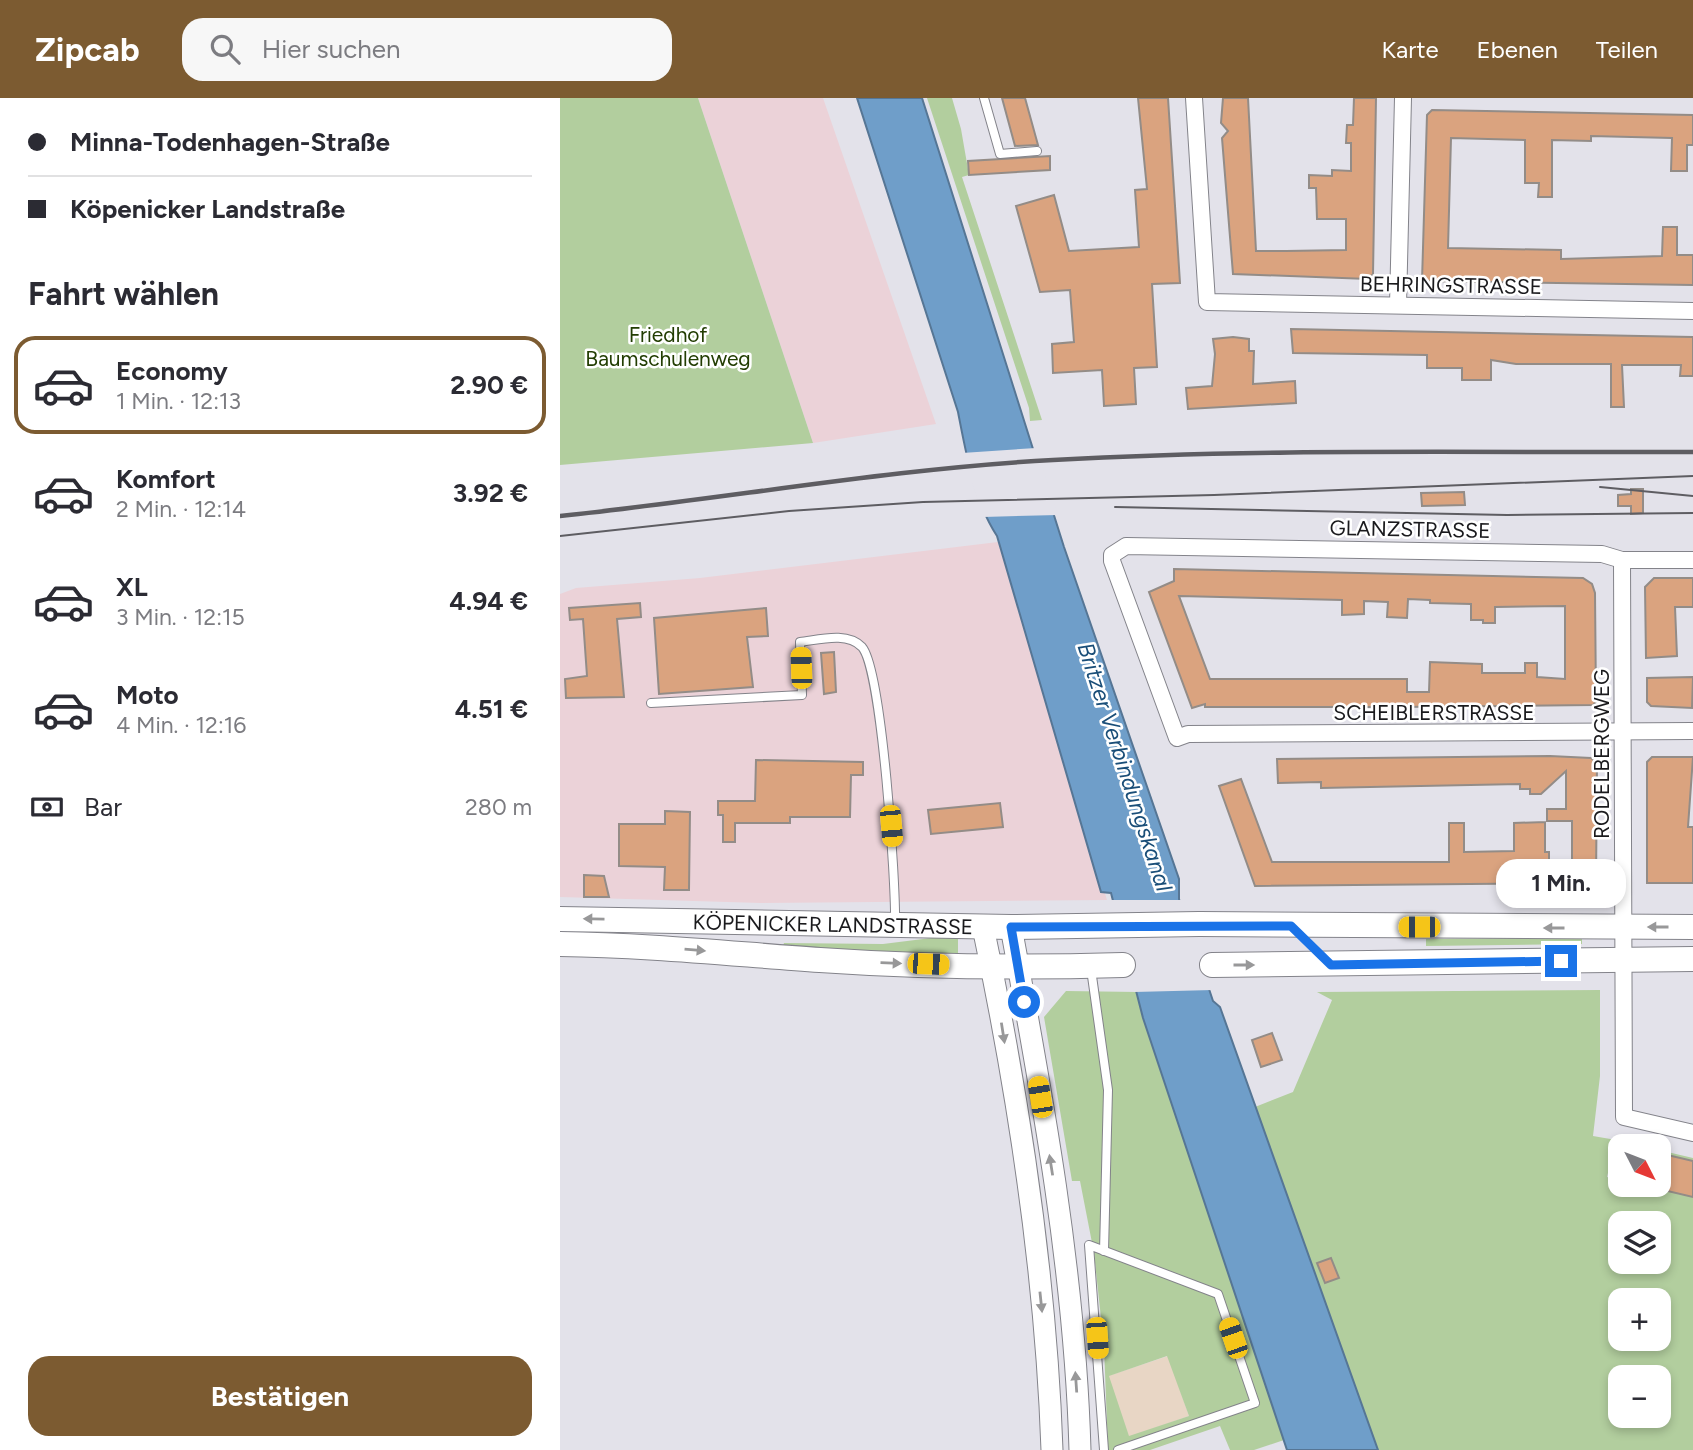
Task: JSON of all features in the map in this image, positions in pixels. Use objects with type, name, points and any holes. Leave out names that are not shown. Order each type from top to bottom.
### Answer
[{"type":"main road","name":"KÖPENICKER LANDSTRASSE","points":[[560,919],[629,920],[737,939],[991,966],[1123,965]]},
{"type":"main road","name":"KÖPENICKER LANDSTRASSE","points":[[560,944],[627,945],[895,926],[1693,927]]},
{"type":"main road","points":[[1291,926],[1331,965]]},
{"type":"main road","points":[[983,927],[1033,1234],[1047,1367],[1052,1450]]},
{"type":"main road","points":[[1011,927],[1061,1232],[1073,1343],[1080,1450]]},
{"type":"main road","points":[[1212,965],[1693,959]]},
{"type":"street","name":"BEHRINGSTRASSE","points":[[1194,98],[1208,302],[1693,311]]},
{"type":"street","points":[[1398,305],[1403,98]]},
{"type":"street","name":"GLANZSTRASSE","points":[[1177,738],[1112,561],[1112,555],[1126,546],[1602,554],[1622,559],[1693,560]]},
{"type":"street","name":"RODELBERGWEG","points":[[1622,559],[1624,1117],[1693,1133]]},
{"type":"street","name":"SCHEIBLERSTRASSE","points":[[1177,738],[1199,734],[1693,731]]},
{"type":"lane","points":[[984,98],[1000,154],[1037,151]]},
{"type":"lane","points":[[651,703],[802,695],[800,642],[834,637],[855,642],[862,648],[868,657],[889,806],[895,926]]},
{"type":"lane","points":[[1090,966],[1108,1090],[1104,1251]]},
{"type":"lane","points":[[1104,1450],[1089,1245],[1218,1294],[1255,1403],[1118,1450]]},
{"type":"shaded area","points":[[698,98],[823,98],[936,424],[813,443]]},
{"type":"shaded area","points":[[998,542],[1107,900],[761,903],[560,897],[560,594],[576,588],[700,578]]},
{"type":"shaded area","points":[[1168,1356],[1189,1416],[1129,1437],[1108,1376]]},
{"type":"green space","name":"Friedhof Baumschulenweg","points":[[560,98],[698,98],[813,443],[560,465]]},
{"type":"green space","points":[[927,98],[952,98],[961,129],[969,175],[962,177],[1042,420],[1030,421],[1029,408]]},
{"type":"green space","points":[[958,937],[958,955],[783,946],[784,943],[883,944]]},
{"type":"green space","points":[[1582,938],[1582,944],[1426,946],[1426,939]]},
{"type":"green space","points":[[1600,990],[1600,1076],[1593,1136],[1608,1139],[1608,1197],[1671,1197],[1671,1153],[1693,1158],[1693,1450],[1378,1450],[1255,1107],[1293,1092],[1332,1000],[1317,992]]},
{"type":"green space","points":[[1066,991],[1138,992],[1143,1018],[1284,1440],[1254,1450],[1230,1450],[1220,1426],[1150,1450],[1108,1450],[1104,1346],[1094,1253],[1080,1181],[1072,1181],[1044,1017]],"holes":[[[1167,1356],[1189,1416],[1129,1436],[1109,1376]]]},
{"type":"water","name":"Britzer Verbindungskanal","points":[[857,98],[922,98],[1064,547],[1179,879],[1179,899],[1213,1001],[1220,1007],[1378,1450],[1287,1450],[1143,1018],[1111,893],[1101,892],[997,536],[982,508],[958,412]]},
{"type":"pier","points":[[1036,448],[1058,515],[983,517],[962,453]]},
{"type":"pier","points":[[1109,900],[1183,900],[1213,990],[1134,992]]},
{"type":"building","points":[[1002,98],[1025,98],[1038,145],[1015,146]]},
{"type":"building","points":[[1138,98],[1168,98],[1180,283],[1152,284],[1157,367],[1134,368],[1136,404],[1104,406],[1102,370],[1053,373],[1052,344],[1074,342],[1070,290],[1040,292],[1016,206],[1054,195],[1069,251],[1139,247],[1135,190],[1147,189]]},
{"type":"building","points":[[1223,98],[1248,98],[1256,251],[1286,251],[1346,250],[1346,219],[1317,219],[1316,188],[1309,188],[1309,175],[1332,176],[1332,170],[1351,171],[1351,143],[1346,143],[1347,125],[1353,125],[1354,98],[1376,98],[1373,274],[1368,279],[1233,274],[1222,138],[1228,131],[1221,123]]},
{"type":"building","points":[[1432,110],[1693,115],[1693,145],[1687,145],[1687,171],[1671,171],[1672,138],[1591,136],[1591,141],[1552,140],[1552,197],[1538,197],[1539,183],[1525,183],[1525,140],[1451,138],[1448,248],[1561,250],[1561,259],[1662,256],[1663,227],[1677,227],[1677,255],[1693,255],[1693,285],[1422,281],[1427,115]]},
{"type":"building","points":[[1050,156],[1050,170],[969,175],[968,161]]},
{"type":"building","points":[[1291,329],[1693,337],[1693,376],[1680,376],[1681,365],[1622,365],[1624,407],[1611,407],[1611,364],[1516,364],[1491,360],[1491,380],[1462,380],[1462,368],[1427,368],[1427,355],[1293,353]]},
{"type":"building","points":[[1213,339],[1249,339],[1249,351],[1254,351],[1253,384],[1295,381],[1296,403],[1188,409],[1186,388],[1212,386],[1215,354]]},
{"type":"building","points":[[1631,489],[1643,489],[1643,513],[1631,514],[1631,506],[1618,506],[1618,495],[1631,494]]},
{"type":"building","points":[[1464,492],[1465,505],[1422,506],[1421,493]]},
{"type":"building","points":[[1174,569],[1583,578],[1592,584],[1595,593],[1596,702],[1593,705],[1397,707],[1205,707],[1205,704],[1192,708],[1149,592],[1174,581]],"holes":[[[1179,596],[1342,600],[1342,615],[1364,614],[1364,601],[1388,602],[1387,617],[1407,618],[1408,599],[1430,600],[1430,603],[1471,604],[1471,620],[1483,620],[1483,623],[1495,623],[1495,607],[1565,606],[1565,679],[1537,677],[1537,663],[1525,663],[1525,673],[1482,673],[1482,664],[1430,662],[1429,692],[1407,692],[1407,679],[1210,679]]]},
{"type":"building","points":[[1654,578],[1693,578],[1693,607],[1675,607],[1677,656],[1646,658],[1645,587]]},
{"type":"building","points":[[640,603],[641,617],[617,619],[624,697],[566,698],[565,679],[587,676],[583,619],[570,620],[569,608]]},
{"type":"building","points":[[766,608],[768,636],[747,637],[753,687],[659,694],[654,618]]},
{"type":"building","points":[[834,652],[836,692],[824,694],[821,653]]},
{"type":"building","points":[[1693,677],[1692,708],[1651,706],[1647,702],[1647,678]]},
{"type":"building","points":[[1550,756],[1591,758],[1597,763],[1596,883],[1255,886],[1219,786],[1241,779],[1272,862],[1449,862],[1449,823],[1464,823],[1464,852],[1514,851],[1514,823],[1545,822],[1545,852],[1549,852],[1549,860],[1572,860],[1572,821],[1547,821],[1547,809],[1566,809],[1566,771],[1541,794],[1530,794],[1530,789],[1520,789],[1520,784],[1321,788],[1321,782],[1278,783],[1277,759]]},
{"type":"building","points":[[1652,757],[1693,757],[1688,827],[1693,827],[1693,883],[1647,883],[1647,762]]},
{"type":"building","points":[[756,760],[863,762],[863,775],[851,775],[850,817],[790,817],[790,823],[735,823],[735,842],[723,842],[723,815],[718,815],[718,801],[755,801]]},
{"type":"building","points":[[1000,803],[1003,827],[931,834],[928,810]]},
{"type":"building","points":[[665,811],[690,812],[689,890],[664,890],[665,867],[619,866],[619,824],[665,824]]},
{"type":"building","points":[[584,875],[604,876],[609,897],[584,897]]},
{"type":"building","points":[[1272,1033],[1282,1060],[1261,1067],[1252,1040]]},
{"type":"building","points":[[1671,1156],[1693,1161],[1693,1197],[1671,1192]]},
{"type":"building","points":[[1331,1258],[1339,1278],[1325,1283],[1317,1263]]},
{"type":"tram line","points":[[560,536],[789,511],[923,502],[1214,495],[1693,476]]},
{"type":"tram line","points":[[1600,487],[1693,496]]},
{"type":"tram line","points":[[1115,507],[1507,515],[1693,513]]},
{"type":"railway","points":[[560,516],[868,477],[1053,460],[1293,452],[1693,452]]},
{"type":"route","points":[[1024,1002],[1011,927],[1291,926],[1331,965],[1561,961]]}]
